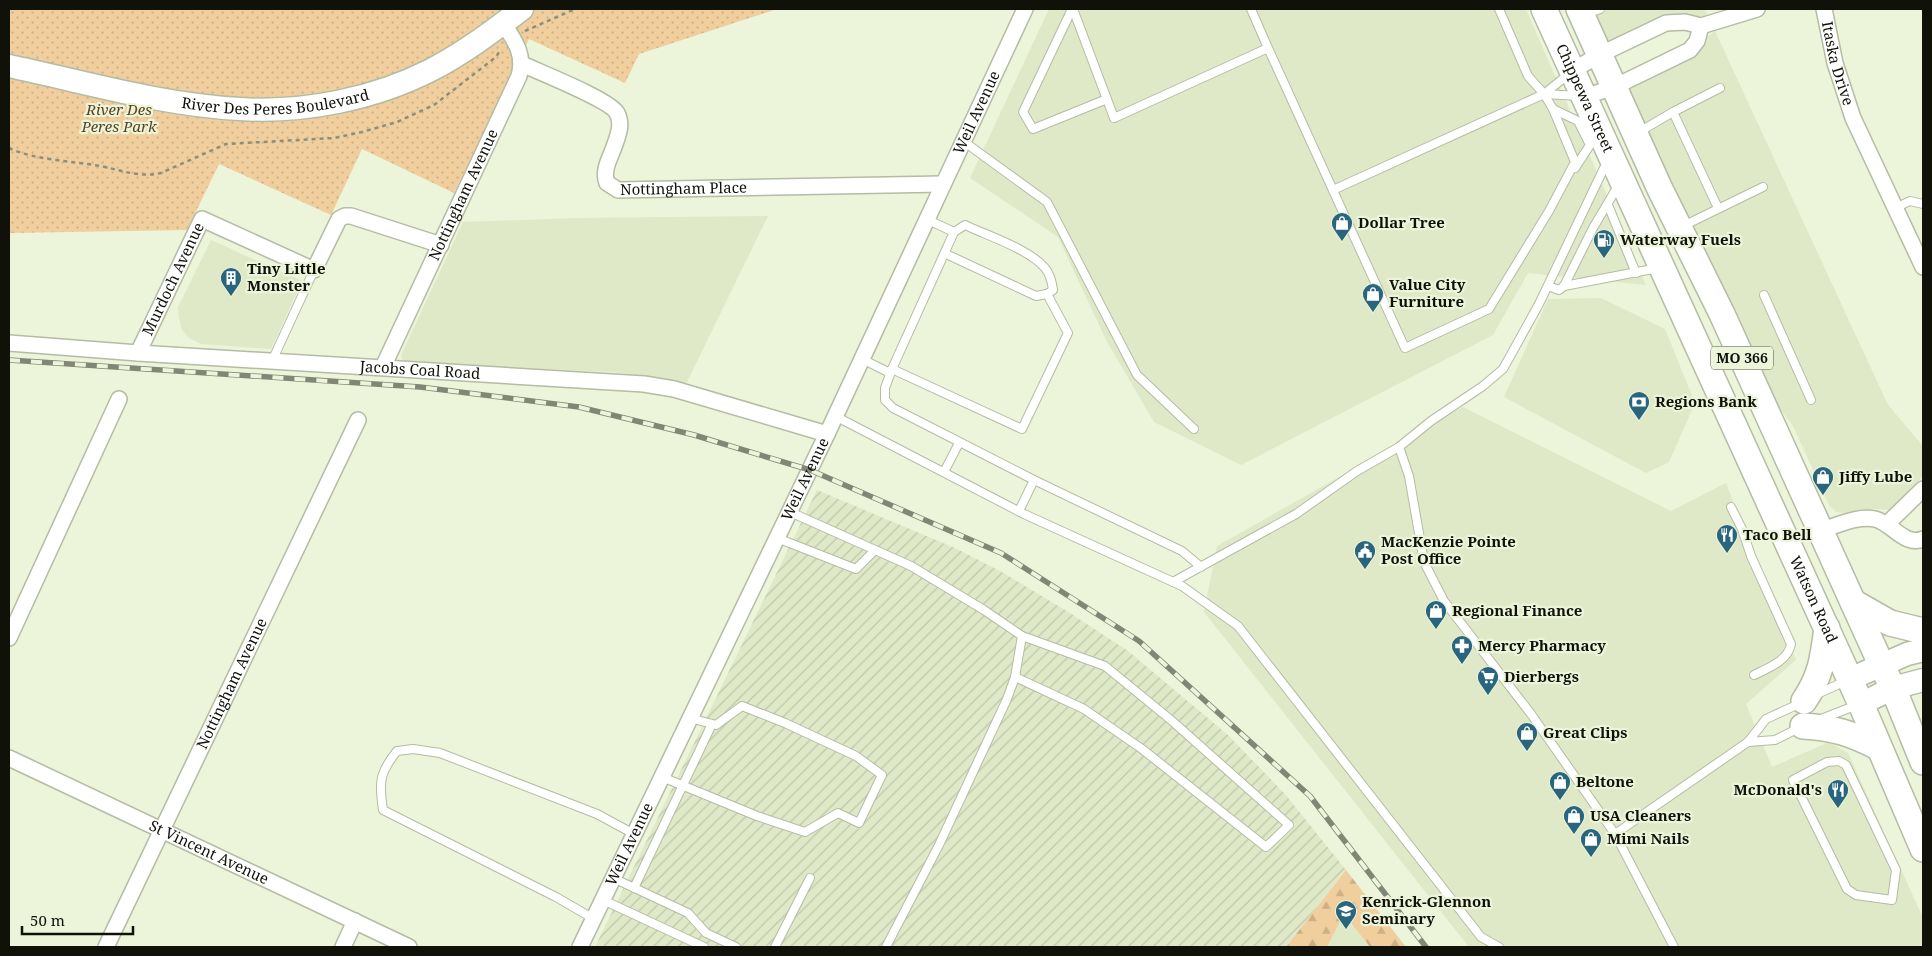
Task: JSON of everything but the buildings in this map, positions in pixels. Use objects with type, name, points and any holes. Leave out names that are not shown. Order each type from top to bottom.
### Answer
[{"type":"main road","name":"River Des Peres Boulevard","points":[[9,66],[182,102],[240,109],[278,109],[317,105],[350,98],[405,82],[454,57],[522,9]]},
{"type":"main road","name":"Chippewa Street","points":[[1544,9],[1584,96],[1617,183]]},
{"type":"main road","name":"Chippewa Street","points":[[1587,11],[1600,55],[1659,187],[1680,228]]},
{"type":"main road","name":"Watson Road","points":[[1617,183],[1662,267],[1850,679],[1923,849]]},
{"type":"main road","name":"MO 366","points":[[1680,228],[1707,280],[1893,688],[1921,755]]},
{"type":"main road","points":[[1853,602],[1890,623],[1923,631]]},
{"type":"main road","points":[[1804,701],[1810,693],[1823,663],[1827,628]]},
{"type":"main road","points":[[1850,679],[1881,664],[1923,650]]},
{"type":"main road","points":[[1861,704],[1893,688],[1923,680]]},
{"type":"main road","points":[[1921,755],[1923,719]]},
{"type":"main road","points":[[1803,726],[1845,732],[1878,747]]},
{"type":"street","name":"Weil Avenue","points":[[580,947],[790,512],[1025,9]]},
{"type":"street","points":[[1572,71],[1600,55],[1666,23],[1685,22],[1701,26],[1757,9]]},
{"type":"street","name":"Itaska Drive","points":[[1824,9],[1835,64],[1853,118],[1923,267]]},
{"type":"street","points":[[503,23],[514,38],[522,58],[522,64]]},
{"type":"street","points":[[1584,96],[1614,87],[1690,50],[1697,41],[1701,26]]},
{"type":"street","name":"Nottingham Place","points":[[522,64],[603,102],[616,111],[620,129],[606,167],[605,176],[607,183],[618,190],[942,184]]},
{"type":"street","name":"Nottingham Avenue","points":[[383,368],[515,86],[522,64]]},
{"type":"street","points":[[314,270],[339,219],[345,216],[351,216],[441,245]]},
{"type":"street","name":"Murdoch Avenue","points":[[138,353],[202,219],[314,270]]},
{"type":"street","name":"Jacobs Coal Road","points":[[9,343],[138,353],[644,384],[674,389],[827,434]]},
{"type":"street","points":[[9,638],[119,399]]},
{"type":"street","name":"Nottingham Avenue","points":[[106,947],[358,420]]},
{"type":"street","points":[[1887,524],[1923,489]]},
{"type":"street","points":[[1821,530],[1854,520],[1873,519],[1887,524],[1908,540],[1916,542],[1923,540]]},
{"type":"street","name":"St Vincent Avenue","points":[[9,758],[409,947]]},
{"type":"street","points":[[343,947],[355,921]]},
{"type":"lane","points":[[1073,9],[1023,112],[1032,129],[1106,99]]},
{"type":"lane","points":[[1073,9],[1114,118],[1268,48]]},
{"type":"lane","points":[[1251,9],[1405,348],[1489,309],[1575,162],[1553,109],[1544,94],[1528,76],[1499,9]]},
{"type":"lane","points":[[1333,190],[1544,94],[1572,71]]},
{"type":"lane","points":[[1635,135],[1673,112],[1720,88]]},
{"type":"lane","points":[[1544,94],[1584,96]]},
{"type":"lane","points":[[1553,109],[1578,121],[1590,145],[1559,192]]},
{"type":"lane","points":[[1673,112],[1718,208]]},
{"type":"lane","points":[[963,141],[1047,202],[1137,375],[1194,429]]},
{"type":"lane","points":[[1173,582],[1296,514],[1357,471],[1399,447],[1431,421],[1483,386],[1503,369],[1548,286],[1604,168],[1617,183],[1636,273]]},
{"type":"lane","points":[[1548,286],[1559,290],[1564,286],[1617,183]]},
{"type":"lane","points":[[1680,228],[1718,208],[1763,188]]},
{"type":"lane","points":[[1895,208],[1910,201],[1923,204]]},
{"type":"lane","points":[[926,219],[954,232]]},
{"type":"lane","points":[[1578,221],[1593,228]]},
{"type":"lane","points":[[946,254],[1036,296],[1047,294],[1053,290],[1052,280],[1046,269],[1033,256],[965,225],[954,232],[946,254],[891,371],[885,388],[884,400],[893,408],[959,443],[1182,551],[1200,567]]},
{"type":"lane","points":[[1564,286],[1662,267]]},
{"type":"lane","points":[[272,361],[314,270]]},
{"type":"lane","points":[[862,359],[1022,429],[1068,333],[1047,294]]},
{"type":"lane","points":[[1764,295],[1811,400]]},
{"type":"lane","points":[[835,416],[1019,511],[1182,586],[1238,626],[1481,937],[1499,947]]},
{"type":"lane","points":[[944,472],[959,443]]},
{"type":"lane","points":[[1399,447],[1409,476],[1424,562],[1444,601],[1531,714],[1615,834],[1674,947]]},
{"type":"lane","points":[[1019,511],[1034,480]]},
{"type":"lane","points":[[1731,507],[1791,644],[1783,659],[1754,675]]},
{"type":"lane","points":[[790,512],[911,566],[1022,636],[1105,666],[1171,720],[1289,826],[1266,847],[1142,749],[1084,708],[1015,677]]},
{"type":"lane","points":[[777,538],[856,569],[875,550]]},
{"type":"lane","points":[[886,947],[939,845],[1007,699],[1015,677],[1022,636]]},
{"type":"lane","points":[[1615,834],[1748,742],[1766,719],[1850,679]]},
{"type":"lane","points":[[1748,742],[1775,740],[1803,726],[1861,704]]},
{"type":"lane","points":[[662,777],[750,813],[805,832],[838,814],[858,823],[882,775],[856,756],[785,723],[742,706],[716,725],[690,718]]},
{"type":"lane","points":[[634,888],[712,724]]},
{"type":"lane","points":[[594,919],[556,897],[383,810],[380,785],[386,764],[397,751],[413,749],[440,753],[597,814],[634,834]]},
{"type":"lane","points":[[1839,761],[1846,765],[1896,870],[1892,900],[1856,895],[1847,889],[1793,780],[1828,762],[1839,761]]},
{"type":"lane","points":[[613,878],[688,913],[706,933],[736,947]]},
{"type":"lane","points":[[775,947],[810,878]]},
{"type":"lane","points":[[603,900],[704,947]]},
{"type":"path","points":[[526,31],[575,9]]},
{"type":"path","points":[[9,148],[51,159],[100,166],[131,174],[152,175],[161,173],[226,144],[334,138],[351,135],[397,122],[434,105],[496,57],[502,47]]},
{"type":"shaded area","points":[[1049,9],[1526,9],[1646,285],[1528,273],[1493,335],[1241,465],[1154,422],[1106,340],[1058,237],[970,178]]},
{"type":"shaded area","points":[[1588,9],[1705,9],[1708,16],[1685,15],[1662,19],[1605,41]]},
{"type":"shaded area","points":[[1715,31],[1888,405],[1923,446],[1923,476],[1890,510],[1873,509],[1843,513],[1836,512],[1829,505],[1793,426],[1769,394],[1627,94],[1630,88],[1636,84],[1701,47],[1707,37]]},
{"type":"shaded area","points":[[768,216],[686,384],[666,379],[614,372],[405,363],[401,358],[463,222],[576,218]]},
{"type":"shaded area","points":[[211,240],[302,281],[271,349],[201,344],[189,338],[182,330],[178,307]]},
{"type":"shaded area","points":[[1601,298],[1665,329],[1695,403],[1669,462],[1646,473],[1504,397],[1548,299]]},
{"type":"shaded area","points":[[1463,407],[1671,511],[1726,483],[1796,660],[1746,704],[1772,767],[1829,742],[1848,753],[1923,918],[1923,947],[1469,947],[1204,612],[1217,546]]},
{"type":"shaded area","points":[[817,490],[955,548],[1000,571],[1128,651],[1228,735],[1285,794],[1346,870],[1286,947],[595,947]]},
{"type":"shaded area","name":"Kenrick-Glennon Seminary","points":[[1344,913],[1370,947],[1327,947]]},
{"type":"green space","name":"River Des Peres Park","points":[[9,9],[777,9],[639,54],[625,83],[529,39],[454,193],[362,149],[331,215],[219,164],[187,230],[9,233]]},
{"type":"green space","points":[[1346,870],[1406,947],[1370,947],[1344,914],[1327,947],[1286,947]]},
{"type":"railway","points":[[9,360],[420,387],[579,407],[694,435],[810,470],[1001,553],[1139,641],[1310,796],[1426,947]]},
{"type":"place","name":"Dollar Tree","points":[[1342,242]]},
{"type":"place","name":"Waterway Fuels","points":[[1604,259]]},
{"type":"place","name":"Tiny Little Monster","points":[[231,297]]},
{"type":"place","name":"Value City Furniture","points":[[1373,313]]},
{"type":"place","name":"Regions Bank","points":[[1639,421]]},
{"type":"place","name":"Jiffy Lube","points":[[1823,496]]},
{"type":"place","name":"Taco Bell","points":[[1727,554]]},
{"type":"place","name":"MacKenzie Pointe Post Office","points":[[1365,570]]},
{"type":"place","name":"Regional Finance","points":[[1436,630]]},
{"type":"place","name":"Mercy Pharmacy","points":[[1462,665]]},
{"type":"place","name":"Dierbergs","points":[[1488,696]]},
{"type":"place","name":"Great Clips","points":[[1527,752]]},
{"type":"place","name":"Beltone","points":[[1560,801]]},
{"type":"place","name":"McDonald's","points":[[1838,809]]},
{"type":"place","name":"USA Cleaners","points":[[1574,835]]},
{"type":"place","name":"Mimi Nails","points":[[1591,858]]},
{"type":"place","name":"Kenrick-Glennon Seminary","points":[[1346,930]]}]
